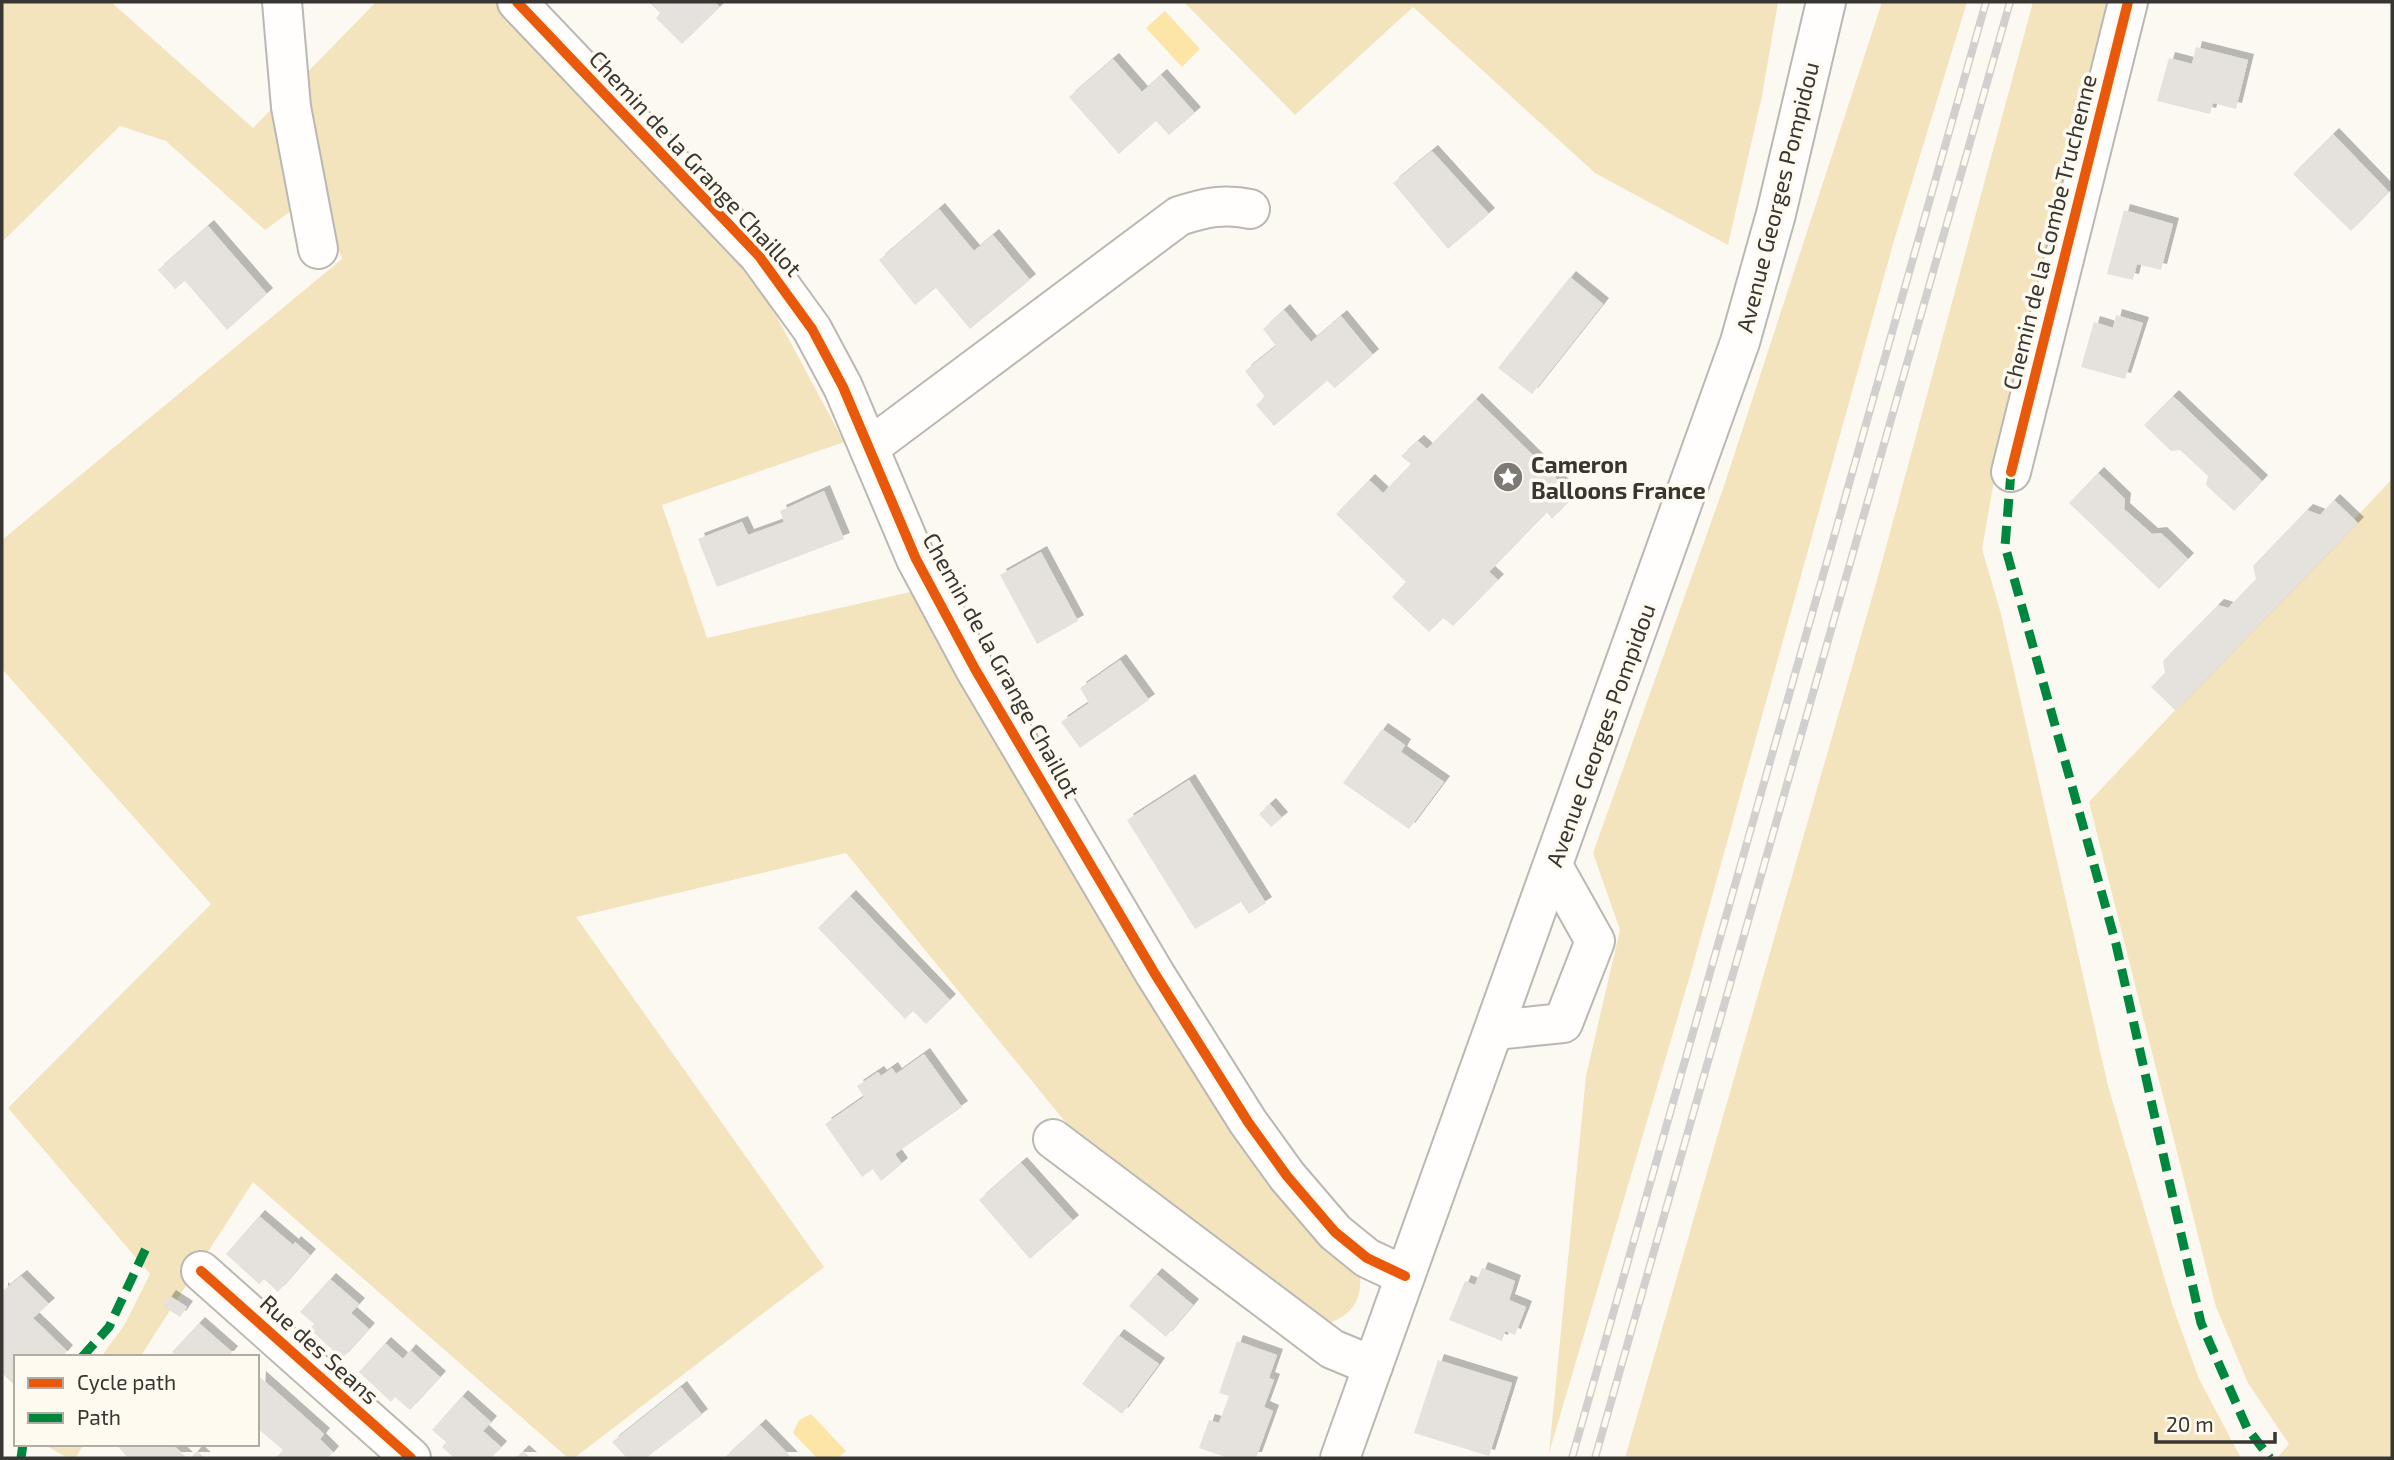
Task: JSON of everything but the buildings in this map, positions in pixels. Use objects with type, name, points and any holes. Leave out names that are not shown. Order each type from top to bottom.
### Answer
[{"type":"street","points":[[282,2],[291,107],[318,248]]},
{"type":"street","name":"Chemin de la Grange Chaillot","points":[[517,2],[759,256],[813,329],[870,447],[916,559],[975,669],[1155,974],[1248,1122],[1287,1176],[1335,1232],[1367,1258],[1405,1276]]},
{"type":"street","name":"Avenue Georges Pompidou","points":[[1340,1458],[1740,342],[1776,214],[1826,2]]},
{"type":"street","name":"Chemin de la Combe Truchenne","points":[[2011,472],[2128,2]]},
{"type":"street","points":[[870,447],[1179,216],[1206,207],[1233,205],[1250,209]]},
{"type":"street","points":[[1495,1030],[1563,1023],[1595,941],[1553,866]]},
{"type":"street","points":[[1053,1139],[1332,1349],[1373,1366]]},
{"type":"street","name":"Rue des Seans","points":[[201,1271],[411,1458]]},
{"type":"shaded area","points":[[2,2],[111,2],[253,128],[376,2],[503,2],[763,291],[844,442],[662,505],[707,638],[915,591],[1360,1276],[1359,1292],[1354,1306],[1344,1316],[1329,1323],[1075,1134],[846,853],[576,917],[824,1267],[574,1458],[568,1458],[253,1182],[141,1355],[102,1355],[125,1324],[150,1274],[8,1108],[211,904],[2,669],[2,540],[342,259],[318,191],[265,230],[166,141],[120,126],[2,242]]},
{"type":"shaded area","points":[[1184,2],[1778,2],[1762,96],[1728,245],[1595,173],[1413,7],[1295,115]]},
{"type":"shaded area","points":[[1882,2],[1967,2],[1893,244],[1691,972],[1549,1453],[1586,1076],[1620,930],[1593,853],[1724,486]]},
{"type":"shaded area","points":[[2033,2],[2113,2],[1996,469],[1982,549],[2001,614],[2108,1086],[2173,1307],[2199,1379],[2241,1458],[1625,1458],[1879,573]]},
{"type":"shaded area","points":[[1165,11],[1200,49],[1182,67],[1146,28]]},
{"type":"shaded area","points":[[2392,479],[2392,1458],[2277,1458],[2289,1444],[2248,1383],[2216,1307],[2089,802]]},
{"type":"shaded area","points":[[811,1414],[846,1451],[838,1458],[817,1458],[793,1433],[799,1420]]},
{"type":"shaded area","points":[[47,1446],[83,1446],[75,1458],[68,1458]]},
{"type":"railway","points":[[1572,1458],[1986,2]]},
{"type":"railway","points":[[1595,1458],[2010,2]]},
{"type":"marked path","points":[[2011,472],[2005,546],[2116,944],[2201,1323],[2247,1428],[2270,1458]]},
{"type":"marked path","points":[[84,1355],[109,1327],[147,1246]]},
{"type":"marked path","points":[[21,1458],[23,1446]]},
{"type":"cycle path","points":[[517,2],[759,256],[812,329],[843,387],[916,559],[975,669],[1155,974],[1248,1122],[1287,1176],[1335,1232],[1367,1258],[1405,1276]]},
{"type":"cycle path","points":[[2011,472],[2128,2]]},
{"type":"cycle path","points":[[201,1271],[411,1458]]},
{"type":"place","name":"Cameron Balloons France","points":[[1508,477]]}]
